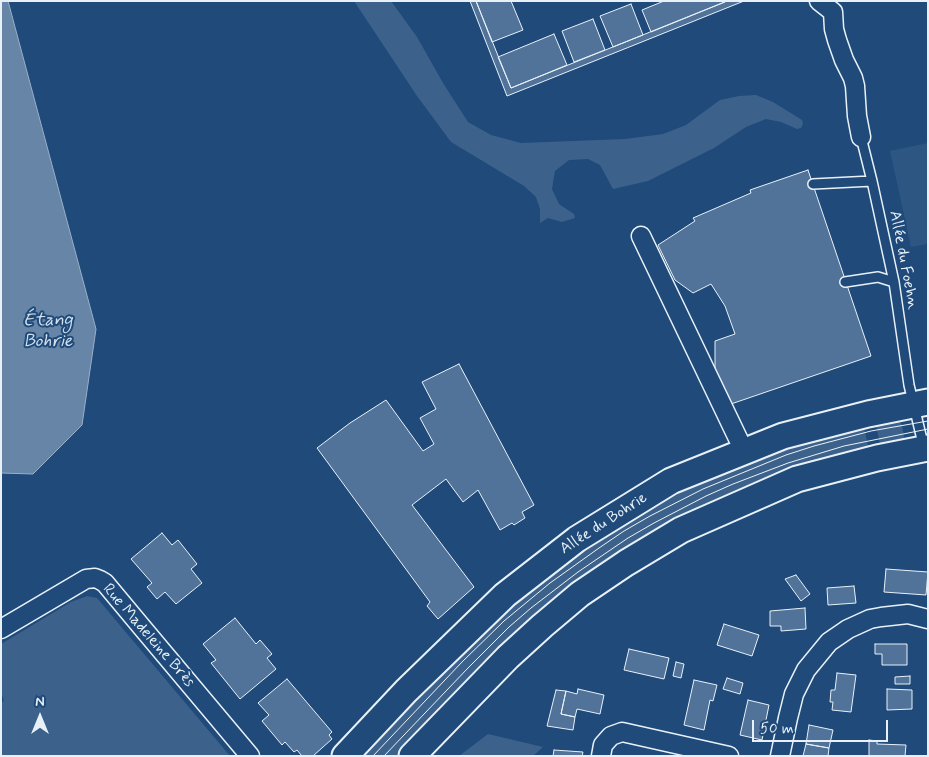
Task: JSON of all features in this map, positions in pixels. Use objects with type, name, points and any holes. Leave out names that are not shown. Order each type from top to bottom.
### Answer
[{"type":"main road","name":"Allée du Bohrie","points":[[345,756],[406,692],[505,595],[577,539],[671,481],[783,436],[920,403]]},
{"type":"main road","points":[[412,756],[508,657],[580,594],[626,563],[681,530],[797,479],[877,458],[926,448]]},
{"type":"street","points":[[819,1],[833,12],[837,40],[855,86],[857,116],[861,137]]},
{"type":"street","points":[[641,236],[744,452]]},
{"type":"street","name":"Rue Madeleine Brès","points":[[1,629],[86,579],[95,578],[100,580],[250,756]]},
{"type":"street","points":[[780,756],[794,694],[806,670],[830,642],[854,626],[870,619],[908,614],[928,619]]},
{"type":"street","points":[[601,756],[603,745],[611,736],[622,732],[729,756]]},
{"type":"lane","name":"Allée du Foehn","points":[[861,137],[894,282],[909,385],[920,403],[926,448]]},
{"type":"lane","points":[[813,184],[872,181]]},
{"type":"lane","points":[[845,282],[878,278],[894,282]]},
{"type":"shaded area","points":[[354,1],[391,1],[417,37],[468,122],[491,135],[521,143],[625,139],[663,134],[686,125],[720,100],[756,95],[773,102],[802,120],[803,124],[801,128],[797,129],[781,122],[766,119],[746,127],[714,148],[648,181],[613,189],[600,165],[588,159],[569,160],[555,171],[552,189],[559,204],[574,214],[575,218],[562,222],[548,218],[540,223],[540,209],[536,197],[524,186],[451,142],[417,96]]},
{"type":"shaded area","points":[[928,143],[928,244],[911,247],[890,151]]},
{"type":"shaded area","points":[[897,418],[902,425],[904,437],[902,441],[881,449],[875,419]]},
{"type":"shaded area","points":[[863,422],[869,451],[761,485],[473,679],[399,756],[357,756],[493,616],[628,516],[727,466]]},
{"type":"shaded area","points":[[87,596],[97,598],[230,756],[1,756],[1,704],[4,700],[1,693],[1,644],[71,602]]},
{"type":"shaded area","points":[[488,734],[543,747],[533,756],[459,756]]},
{"type":"water","name":"Étang Bohrie","points":[[1,1],[8,1],[96,329],[82,425],[33,474],[1,473]]},
{"type":"building","points":[[470,1],[476,1],[511,88],[727,1],[744,1],[507,96]]},
{"type":"building","points":[[476,1],[511,1],[523,30],[492,42]]},
{"type":"building","points":[[664,1],[725,2],[651,32],[642,10]]},
{"type":"building","points":[[631,4],[643,35],[613,47],[600,16]]},
{"type":"building","points":[[593,19],[605,50],[574,62],[562,31]]},
{"type":"building","points":[[554,34],[567,65],[511,88],[498,57]]},
{"type":"building","points":[[808,170],[871,356],[731,404],[715,371],[715,341],[735,334],[725,306],[711,284],[693,293],[675,280],[658,245],[695,221],[693,218],[751,193],[750,190]]},
{"type":"building","points":[[459,364],[534,505],[522,512],[525,518],[514,525],[512,523],[500,530],[478,490],[463,502],[446,479],[412,505],[474,587],[438,619],[427,606],[430,602],[317,448],[350,423],[386,400],[423,451],[434,444],[420,418],[436,409],[422,382]]},
{"type":"building","points":[[162,533],[172,545],[178,540],[197,564],[191,569],[202,583],[176,604],[165,592],[157,599],[147,587],[152,583],[131,559]]},
{"type":"building","points":[[886,569],[928,572],[926,595],[884,592]]},
{"type":"building","points":[[796,575],[810,594],[801,601],[785,579]]},
{"type":"building","points":[[854,586],[856,603],[828,605],[827,588]]},
{"type":"building","points":[[805,608],[806,629],[781,631],[781,626],[770,626],[770,611]]},
{"type":"building","points":[[235,618],[256,644],[260,640],[272,654],[267,658],[276,669],[240,699],[211,663],[216,660],[203,644]]},
{"type":"building","points":[[724,624],[759,635],[752,656],[717,645]]},
{"type":"building","points":[[875,644],[907,644],[907,665],[882,665],[882,654],[875,654]]},
{"type":"building","points":[[629,649],[669,658],[664,679],[624,670]]},
{"type":"building","points":[[676,662],[684,664],[681,678],[673,676]]},
{"type":"building","points":[[837,673],[856,675],[851,712],[832,710],[833,702],[830,702],[831,690],[835,690]]},
{"type":"building","points":[[910,676],[910,684],[895,684],[895,677]]},
{"type":"building","points":[[727,678],[743,683],[740,694],[723,689]]},
{"type":"building","points":[[287,679],[332,732],[329,735],[332,739],[313,756],[302,756],[297,750],[294,752],[285,742],[282,745],[262,721],[269,715],[258,703]]},
{"type":"building","points":[[694,680],[717,685],[713,701],[710,700],[704,730],[684,725]]},
{"type":"building","points":[[578,689],[604,695],[600,714],[577,709],[575,717],[561,714],[566,691],[577,694]]},
{"type":"building","points":[[887,689],[912,690],[912,709],[887,710]]},
{"type":"building","points":[[556,690],[566,691],[561,714],[575,717],[573,730],[547,726]]},
{"type":"building","points":[[748,700],[769,705],[762,740],[740,735]]},
{"type":"building","points":[[809,725],[833,730],[829,748],[806,744]]},
{"type":"building","points":[[869,740],[877,741],[877,744],[906,745],[905,756],[869,756]]},
{"type":"building","points":[[806,744],[829,748],[828,756],[803,756]]},
{"type":"building","points":[[554,750],[583,752],[582,756],[553,756]]},
{"type":"tram line","points":[[373,756],[462,662],[504,621],[550,583],[624,531],[703,489],[786,455],[871,431],[928,421]]},
{"type":"tram line","points":[[384,756],[509,627],[578,572],[628,538],[706,496],[788,463],[844,446],[928,429]]}]
